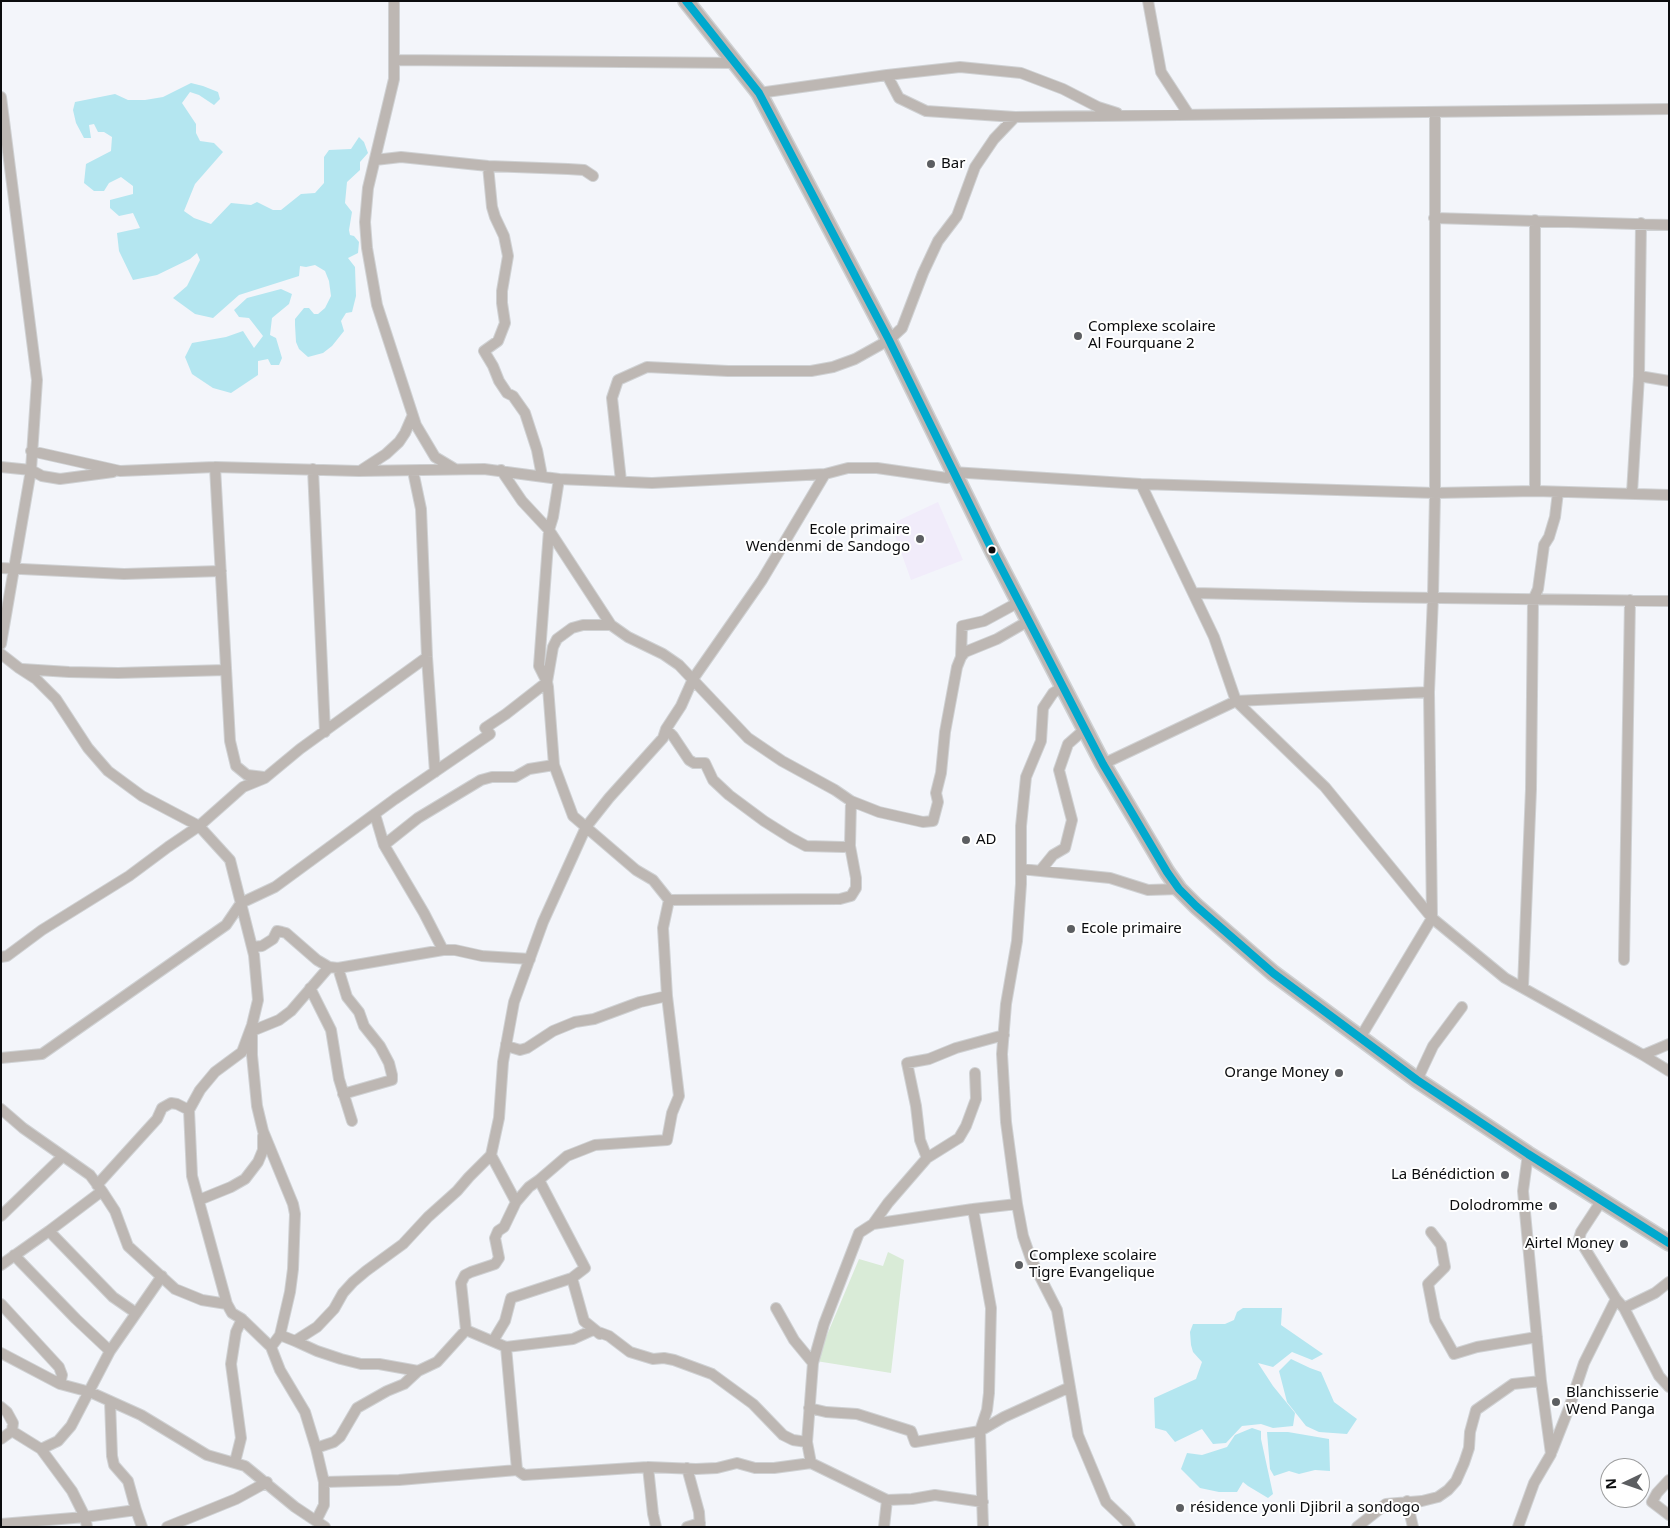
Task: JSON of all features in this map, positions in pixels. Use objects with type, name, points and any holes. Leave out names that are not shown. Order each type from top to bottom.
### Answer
[{"type":"street","points":[[394,1],[396,60],[394,79],[366,205],[367,248],[377,305],[412,416],[435,457],[455,470]]},
{"type":"street","points":[[686,1],[759,93],[889,340],[952,472],[1103,764],[1180,889],[1196,906],[1273,973],[1416,1080],[1528,1154],[1669,1243]]},
{"type":"street","points":[[1148,1],[1161,72],[1189,115]]},
{"type":"street","points":[[396,60],[736,64]]},
{"type":"street","points":[[759,93],[960,67],[1021,74],[1063,89],[1098,107],[1123,115]]},
{"type":"street","points":[[887,75],[899,98],[926,111],[1015,117],[1669,109]]},
{"type":"street","points":[[1,97],[37,380],[31,470],[1,644]]},
{"type":"street","points":[[1360,1038],[1432,918],[1429,692],[1434,597],[1435,113]]},
{"type":"street","points":[[621,481],[612,398],[618,380],[647,367],[728,371],[811,371],[833,367],[855,359],[889,340],[902,328],[938,240],[957,216],[975,167],[994,139],[1015,117]]},
{"type":"street","points":[[375,160],[400,157],[488,166],[584,170],[593,176]]},
{"type":"street","points":[[488,166],[494,217],[504,236],[508,256],[502,291],[505,323],[498,341],[484,351],[507,393],[513,396],[526,413],[538,450],[542,476]]},
{"type":"street","points":[[1434,218],[1669,225]]},
{"type":"street","points":[[1535,491],[1536,220]]},
{"type":"street","points":[[1632,493],[1639,376],[1641,223]]},
{"type":"street","points":[[1639,376],[1669,381]]},
{"type":"street","points":[[359,471],[386,454],[399,442],[406,434],[412,416]]},
{"type":"street","points":[[31,451],[120,471]]},
{"type":"street","points":[[1,467],[31,470],[42,476],[60,479],[120,471],[215,467],[359,471],[501,470],[559,479],[652,483],[825,474],[848,468],[877,468],[947,478],[952,472]]},
{"type":"street","points":[[215,467],[230,741],[236,766],[247,775],[265,778]]},
{"type":"street","points":[[313,469],[325,732]]},
{"type":"street","points":[[501,470],[522,501],[549,530],[611,625],[628,637],[663,654],[679,665],[727,718],[748,738],[782,761],[851,801],[879,812],[923,822],[933,821],[938,802],[936,793],[941,773],[945,732],[957,668],[961,657],[962,626],[984,621],[1019,602]]},
{"type":"street","points":[[413,471],[421,509],[427,658],[435,772]]},
{"type":"street","points":[[952,472],[1141,484],[1435,492],[1535,491],[1632,493],[1669,496]]},
{"type":"street","points":[[295,1341],[317,1327],[353,1282],[403,1244],[491,1155],[499,1118],[506,1044],[514,1002],[550,905],[586,827],[609,798],[663,738],[681,706],[693,679],[762,580],[825,474]]},
{"type":"street","points":[[547,682],[539,666],[549,530],[559,479]]},
{"type":"street","points":[[1141,484],[1214,637],[1236,702],[1325,787],[1432,918],[1506,978],[1669,1071]]},
{"type":"street","points":[[1523,988],[1531,789],[1533,600],[1538,589],[1544,545],[1549,537],[1555,517],[1558,492]]},
{"type":"street","points":[[1,568],[124,574],[221,571]]},
{"type":"street","points":[[1193,593],[1533,600],[1669,600]]},
{"type":"street","points":[[1624,960],[1630,600]]},
{"type":"street","points":[[961,657],[965,652],[997,638],[1030,620]]},
{"type":"street","points":[[611,625],[583,625],[572,628],[557,639],[553,647],[547,682],[554,765],[573,816],[636,870],[653,880],[669,900]]},
{"type":"street","points":[[1,654],[36,679],[56,699],[88,748],[108,771],[142,796],[199,826],[230,860],[252,947],[258,1000],[252,1028],[242,1052],[215,1072],[200,1090],[189,1110],[192,1176],[227,1304],[232,1313],[271,1347],[280,1370],[305,1412],[324,1482],[324,1505],[320,1524],[295,1507],[267,1482],[245,1466],[206,1455],[141,1415],[90,1392],[60,1384],[1,1353]]},
{"type":"street","points":[[1,957],[7,956],[42,930],[129,876],[199,826],[243,787],[265,778],[427,658]]},
{"type":"street","points":[[19,668],[118,673],[226,670]]},
{"type":"street","points":[[1,1058],[42,1054],[226,926],[241,903],[275,887],[490,734],[485,728],[547,682]]},
{"type":"street","points":[[1064,686],[1053,693],[1043,708],[1041,741],[1026,777],[1021,826],[1021,869],[1016,941],[1006,1004],[1002,1054],[1006,1122],[1023,1236],[1031,1259],[1057,1310],[1078,1435],[1106,1502],[1130,1527]]},
{"type":"street","points":[[1103,764],[1236,702],[1429,692]]},
{"type":"street","points":[[1040,871],[1053,855],[1065,848],[1072,820],[1059,770],[1068,744],[1085,729]]},
{"type":"street","points":[[666,730],[689,760],[694,763],[705,763],[712,780],[729,795],[784,834],[806,846],[843,848],[850,846]]},
{"type":"street","points":[[384,846],[418,818],[481,780],[500,776],[514,778],[529,769],[554,765]]},
{"type":"street","points":[[669,900],[840,899],[851,896],[856,888],[856,878],[850,846],[851,801]]},
{"type":"street","points":[[374,815],[384,846],[424,913],[443,950]]},
{"type":"street","points":[[1021,869],[1110,878],[1148,890],[1180,889]]},
{"type":"street","points":[[316,1448],[334,1442],[340,1436],[357,1408],[404,1384],[418,1371],[437,1362],[466,1330],[461,1283],[465,1276],[471,1272],[495,1264],[499,1258],[495,1238],[498,1230],[504,1227],[516,1202],[529,1187],[540,1180],[567,1156],[580,1150],[595,1145],[667,1140],[672,1113],[679,1096],[667,996],[663,928],[669,900]]},
{"type":"street","points":[[252,947],[262,946],[273,939],[277,931],[286,933],[317,960],[334,968],[347,997],[359,1012],[364,1026],[380,1046],[389,1063],[392,1075],[392,1080],[343,1094]]},
{"type":"street","points":[[252,1028],[279,1020],[291,1011],[310,988],[334,968],[443,950],[455,950],[482,956],[530,960]]},
{"type":"street","points":[[310,988],[331,1030],[339,1079],[352,1121]]},
{"type":"street","points":[[506,1044],[510,1048],[520,1050],[527,1048],[553,1031],[575,1022],[594,1019],[640,1002],[667,996]]},
{"type":"street","points":[[1416,1080],[1433,1046],[1462,1007]]},
{"type":"street","points":[[252,1028],[254,1093],[263,1131],[293,1204],[295,1214],[293,1269],[285,1316],[280,1335],[271,1347]]},
{"type":"street","points":[[927,1158],[920,1140],[916,1106],[907,1063],[929,1059],[976,1042],[1004,1036]]},
{"type":"street","points":[[1643,1055],[1669,1044]]},
{"type":"street","points":[[811,1463],[807,1442],[814,1363],[824,1324],[859,1233],[873,1224],[888,1203],[927,1158],[959,1138],[966,1126],[976,1099],[975,1073]]},
{"type":"street","points":[[1,1264],[49,1231],[100,1188],[157,1119],[162,1108],[172,1103],[189,1110]]},
{"type":"street","points":[[1,1109],[62,1157],[90,1175],[115,1211],[128,1246],[175,1289],[202,1300],[227,1304]]},
{"type":"street","points":[[199,1200],[245,1179],[258,1162],[263,1150],[263,1131]]},
{"type":"street","points":[[1528,1154],[1523,1191],[1541,1381],[1551,1454]]},
{"type":"street","points":[[491,1155],[516,1202]]},
{"type":"street","points":[[1,1216],[62,1157]]},
{"type":"street","points":[[493,1341],[505,1321],[511,1298],[572,1278],[585,1268],[540,1180]]},
{"type":"street","points":[[1602,1200],[1581,1232],[1579,1239],[1616,1299],[1624,1308],[1659,1376],[1669,1387]]},
{"type":"street","points":[[873,1224],[1017,1204]]},
{"type":"street","points":[[973,1209],[991,1308],[990,1394],[980,1431],[979,1453],[983,1527]]},
{"type":"street","points":[[49,1231],[113,1297],[136,1313]]},
{"type":"street","points":[[1431,1232],[1441,1245],[1445,1267],[1428,1284],[1436,1320],[1454,1354],[1477,1347],[1537,1337]]},
{"type":"street","points":[[14,1255],[110,1351]]},
{"type":"street","points":[[41,1449],[58,1441],[71,1426],[110,1351],[162,1276]]},
{"type":"street","points":[[572,1278],[584,1321],[600,1334]]},
{"type":"street","points":[[1624,1308],[1655,1292],[1669,1282]]},
{"type":"street","points":[[1518,1527],[1534,1482],[1551,1454],[1584,1362],[1616,1299]]},
{"type":"street","points":[[1,1304],[59,1367],[62,1375],[60,1384]]},
{"type":"street","points":[[776,1308],[794,1340],[814,1363]]},
{"type":"street","points":[[235,1462],[242,1438],[231,1364],[236,1332],[242,1320]]},
{"type":"street","points":[[466,1330],[506,1347],[573,1339],[592,1330],[609,1336],[630,1352],[653,1359],[664,1358],[674,1360],[712,1374],[757,1407],[783,1435],[792,1440],[807,1442]]},
{"type":"street","points":[[280,1335],[340,1359],[361,1364],[379,1364],[418,1371]]},
{"type":"street","points":[[506,1347],[517,1470]]},
{"type":"street","points":[[1357,1527],[1386,1504],[1422,1501],[1438,1497],[1448,1490],[1456,1481],[1469,1448],[1470,1432],[1476,1410],[1513,1384],[1541,1381]]},
{"type":"street","points":[[809,1408],[826,1412],[857,1414],[912,1431],[915,1442],[980,1431],[1004,1417],[1070,1386]]},
{"type":"street","points":[[110,1401],[114,1465],[128,1481],[142,1527]]},
{"type":"street","points":[[1,1407],[8,1412],[13,1424],[12,1431],[1,1439]]},
{"type":"street","points":[[12,1431],[41,1449],[72,1491],[86,1522]]},
{"type":"street","points":[[324,1482],[366,1482],[517,1470],[524,1475],[648,1467],[717,1468],[737,1463],[755,1468],[774,1468],[811,1463],[887,1500],[912,1499],[935,1495],[983,1502]]},
{"type":"street","points":[[648,1467],[656,1527]]},
{"type":"street","points":[[687,1468],[700,1512],[700,1525],[687,1527]]},
{"type":"street","points":[[1669,1480],[1657,1493],[1652,1502],[1669,1515]]},
{"type":"street","points":[[167,1527],[185,1523],[267,1482]]},
{"type":"street","points":[[884,1527],[887,1500]]},
{"type":"street","points":[[1408,1501],[1413,1527]]},
{"type":"street","points":[[1,1524],[86,1522],[136,1510]]},
{"type":"street","points":[[1524,1514],[1529,1527]]},
{"type":"shaded area","points":[[938,502],[963,560],[911,580],[891,524]]},
{"type":"green space","points":[[888,1252],[904,1260],[891,1373],[816,1361],[859,1259],[883,1266]]},
{"type":"water","points":[[191,83],[218,92],[220,99],[214,105],[199,95],[190,92],[182,103],[196,124],[196,133],[200,141],[214,143],[223,152],[195,184],[184,211],[194,218],[211,224],[231,203],[251,205],[257,202],[273,210],[281,210],[301,194],[315,193],[324,183],[324,157],[329,150],[351,149],[359,137],[364,142],[368,153],[360,162],[360,170],[347,182],[345,203],[352,212],[350,235],[354,236],[359,242],[358,253],[348,258],[355,267],[356,296],[352,312],[346,313],[341,321],[344,331],[332,346],[323,353],[308,357],[299,349],[296,342],[295,319],[304,308],[309,308],[314,314],[318,314],[325,308],[331,296],[329,281],[325,271],[315,265],[300,266],[299,276],[239,295],[213,318],[195,314],[173,298],[187,286],[200,260],[197,253],[190,259],[157,275],[133,280],[119,251],[117,233],[140,228],[133,213],[119,216],[110,208],[110,200],[133,194],[133,186],[121,177],[109,183],[104,191],[94,191],[84,183],[86,164],[111,151],[112,137],[104,132],[98,132],[94,124],[89,125],[91,138],[84,138],[76,123],[73,110],[75,102],[115,94],[128,100],[145,100],[163,97]]},
{"type":"water","points":[[281,289],[292,294],[289,304],[272,318],[270,335],[276,338],[282,358],[279,365],[271,365],[268,359],[258,361],[258,375],[231,393],[213,388],[192,374],[185,357],[192,343],[226,337],[243,331],[254,348],[263,336],[249,318],[239,317],[234,310],[247,298]]},
{"type":"water","points":[[1243,1308],[1282,1308],[1281,1325],[1323,1354],[1312,1360],[1292,1352],[1273,1367],[1258,1363],[1273,1386],[1295,1413],[1293,1426],[1273,1428],[1261,1424],[1242,1426],[1226,1443],[1213,1444],[1202,1429],[1175,1442],[1166,1431],[1155,1428],[1154,1398],[1196,1379],[1202,1362],[1193,1352],[1191,1345],[1190,1332],[1193,1324],[1225,1324],[1234,1320],[1237,1312]]},
{"type":"water","points":[[1291,1359],[1321,1372],[1334,1402],[1357,1419],[1347,1434],[1319,1432],[1306,1426],[1287,1402],[1279,1371]]},
{"type":"water","points":[[1252,1428],[1261,1431],[1273,1494],[1268,1498],[1243,1482],[1237,1492],[1219,1492],[1200,1488],[1181,1469],[1187,1453],[1202,1455],[1227,1447],[1235,1435]]},
{"type":"water","points":[[1267,1432],[1288,1432],[1329,1439],[1330,1471],[1315,1470],[1299,1474],[1289,1471],[1274,1476],[1270,1469]]},
{"type":"transit line","points":[[686,1],[759,93],[889,340],[992,550],[1103,764],[1179,889],[1273,973],[1417,1080],[1528,1154],[1669,1243]]},
{"type":"place","name":"Bar","points":[[931,164]]},
{"type":"place","name":"Complexe scolaire Al Fourquane 2","points":[[1078,336]]},
{"type":"place","name":"Ecole primaire Wendenmi de Sandogo","points":[[920,539]]},
{"type":"place","name":"AD","points":[[966,840]]},
{"type":"place","name":"Ecole primaire","points":[[1071,929]]},
{"type":"place","name":"Orange Money","points":[[1339,1073]]},
{"type":"place","name":"La Bénédiction","points":[[1505,1175]]},
{"type":"place","name":"Dolodromme","points":[[1553,1206]]},
{"type":"place","name":"Airtel Money","points":[[1624,1244]]},
{"type":"place","name":"Complexe scolaire Tigre Evangelique","points":[[1019,1265]]},
{"type":"place","name":"Blanchisserie Wend Panga","points":[[1556,1402]]},
{"type":"place","name":"résidence yonli Djibril a sondogo","points":[[1180,1508]]}]
